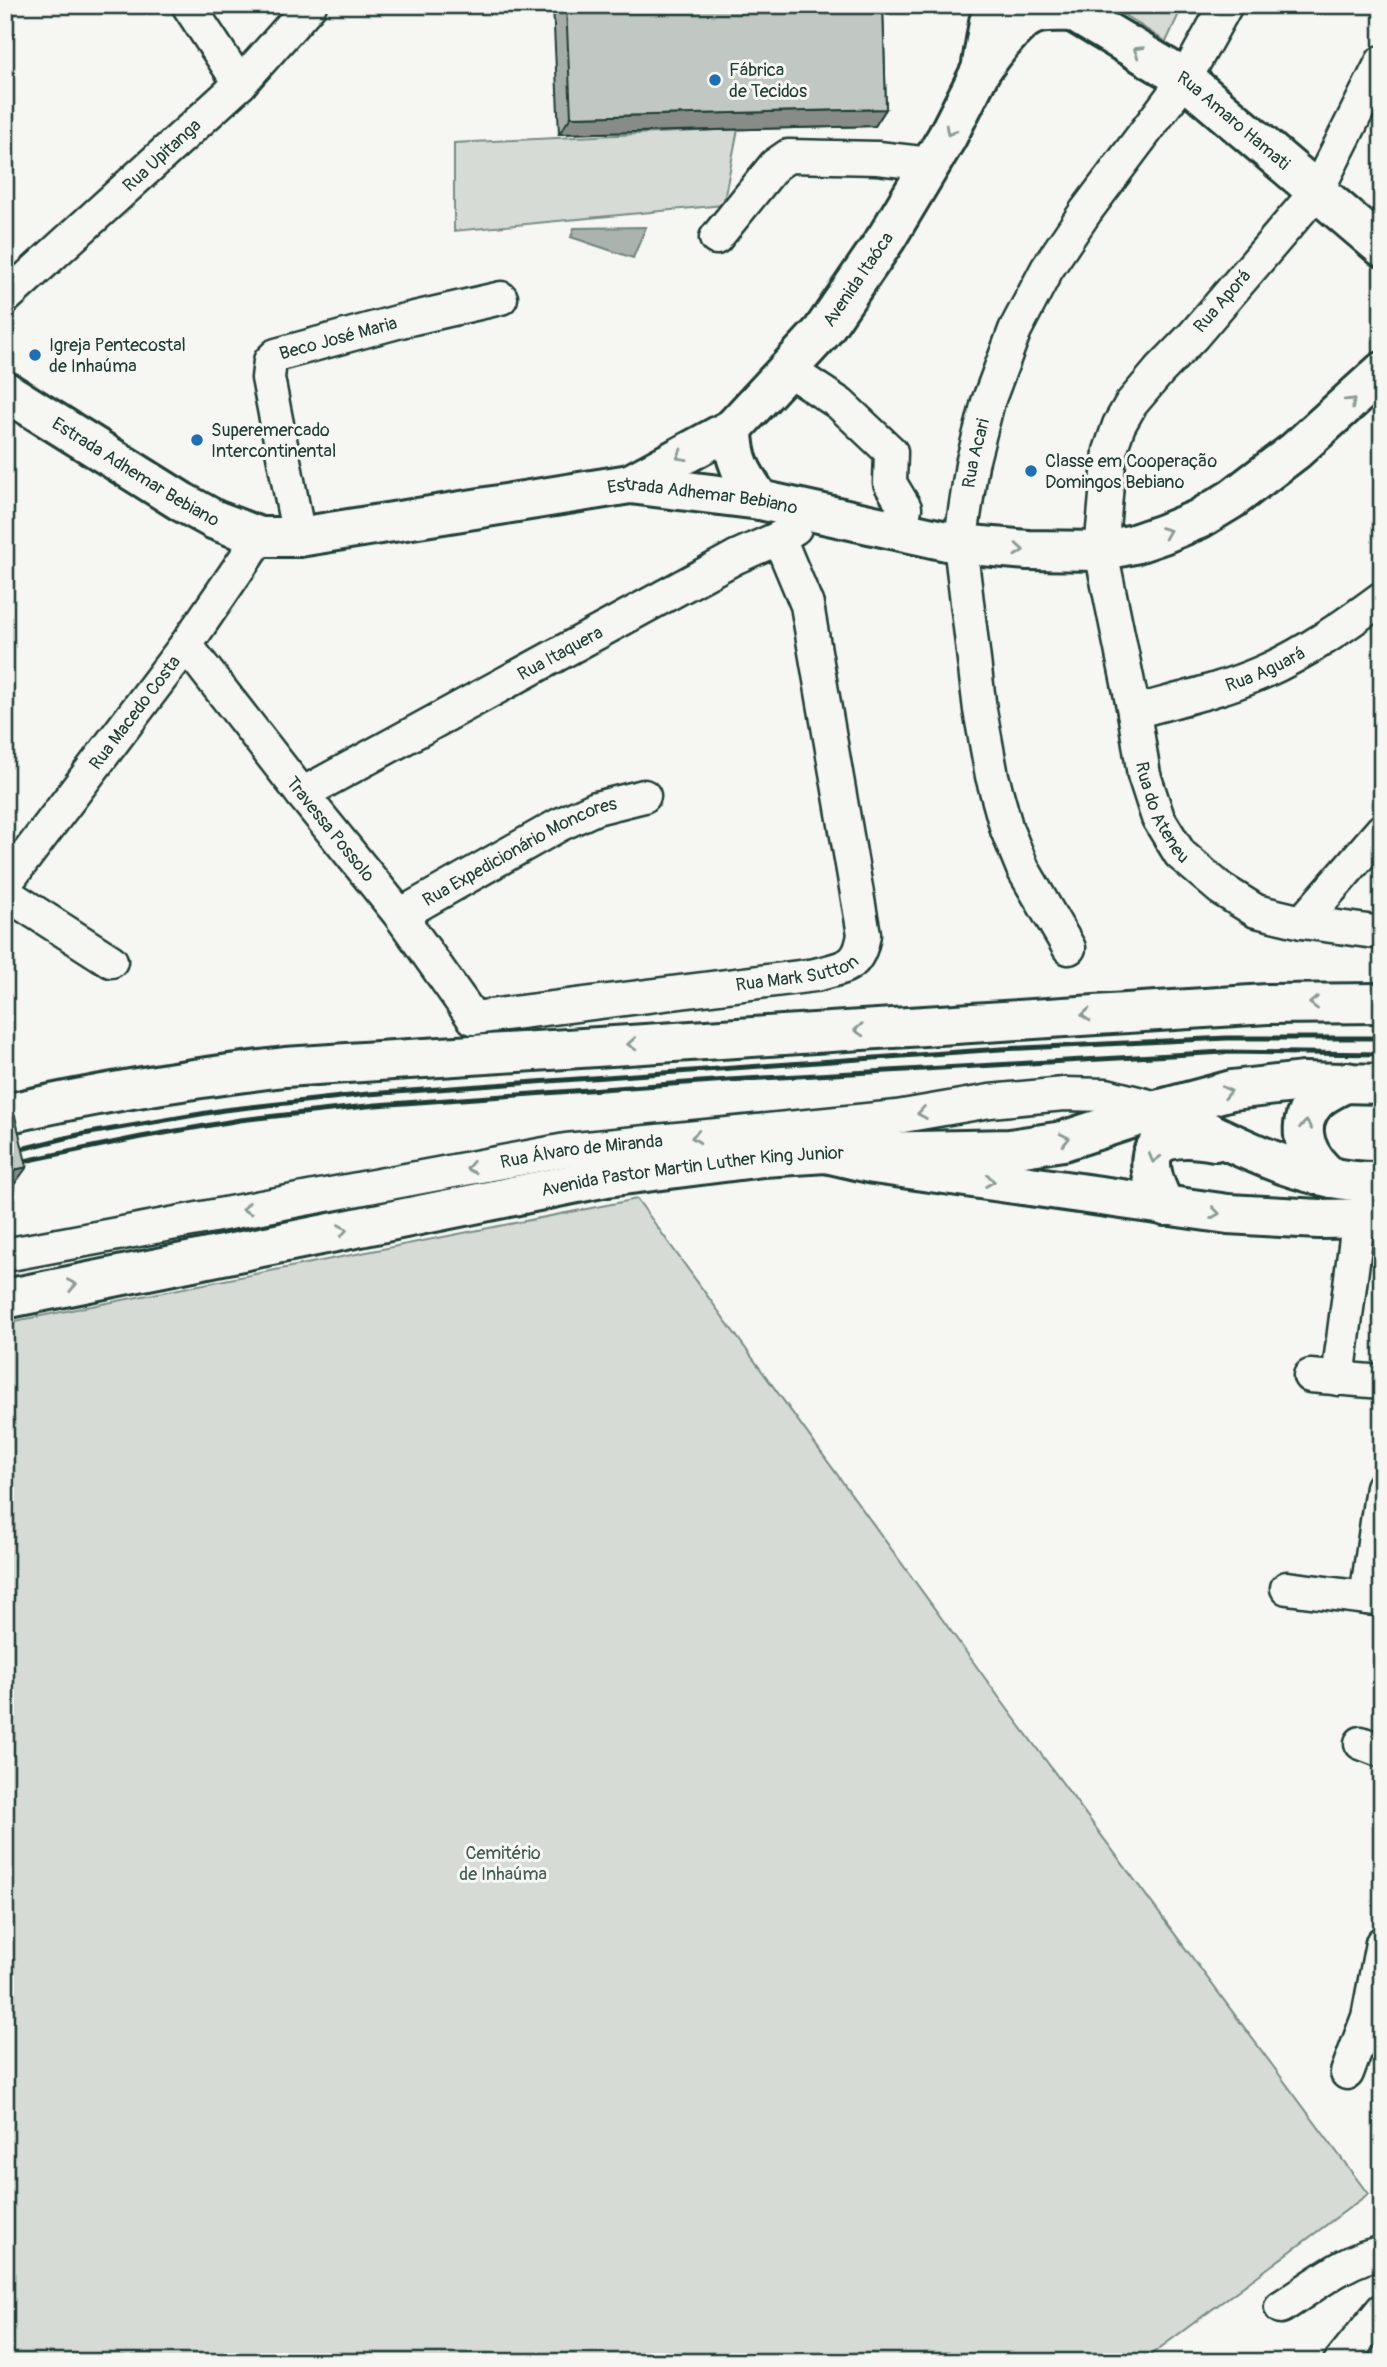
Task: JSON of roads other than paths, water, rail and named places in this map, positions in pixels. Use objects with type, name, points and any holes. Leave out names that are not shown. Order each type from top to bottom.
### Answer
[{"type":"main road","name":"Avenida Itaóca","points":[[630,484],[733,428],[822,332],[887,237],[947,136],[981,70],[989,22],[995,5]]},
{"type":"main road","points":[[981,70],[1028,16],[1069,9]]},
{"type":"main road","name":"Rua Amaro Hamati","points":[[1069,9],[1185,79],[1382,247]]},
{"type":"main road","name":"Estrada Adhemar Bebiano","points":[[7,395],[182,502],[241,531],[260,537],[299,537],[630,484],[760,500],[960,544],[1068,552],[1101,551],[1134,544],[1199,519],[1232,499],[1295,451],[1382,372]]},
{"type":"main road","points":[[733,428],[736,461],[760,500]]},
{"type":"main road","points":[[5,1114],[119,1091],[285,1067],[1267,1004],[1382,1003]]},
{"type":"main road","points":[[1332,1178],[1318,1168],[1309,1155],[1303,1127],[1307,1113],[1315,1101],[1365,1083]]},
{"type":"main road","name":"Avenida Pastor Martin Luther King Junior","points":[[5,1298],[607,1177],[763,1157],[1010,1149],[1063,1140],[1232,1090],[1267,1085],[1365,1083]]},
{"type":"main road","points":[[1161,1109],[1234,1145],[1288,1167],[1332,1178],[1382,1182]]},
{"type":"main road","points":[[1165,1206],[1151,1174],[1152,1155],[1157,1147],[1165,1140],[1189,1136],[1234,1145]]},
{"type":"main road","points":[[826,1153],[874,1164],[1165,1206],[1228,1214],[1320,1219],[1373,1233]]},
{"type":"street","points":[[188,5],[240,84]]},
{"type":"street","name":"Rua Upitanga","points":[[5,298],[240,84],[310,5]]},
{"type":"street","name":"Rua Acari","points":[[1069,948],[1023,869],[1007,830],[992,776],[980,710],[960,544],[972,464],[988,402],[1015,330],[1047,269],[1086,211],[1185,79],[1226,5]]},
{"type":"street","name":"Rua Aporá","points":[[1101,551],[1110,451],[1118,425],[1131,404],[1153,378],[1317,191],[1382,62]]},
{"type":"street","points":[[716,238],[775,164],[788,156],[878,158],[930,164]]},
{"type":"street","name":"Beco José Maria","points":[[299,537],[268,378],[270,360],[276,355],[388,324],[500,298]]},
{"type":"street","points":[[787,369],[840,404],[891,452],[890,482],[905,508],[901,531]]},
{"type":"street","points":[[760,500],[767,543]]},
{"type":"street","name":"Rua Itaquera","points":[[302,794],[820,512]]},
{"type":"street","name":"Rua Macedo Costa","points":[[5,884],[186,645],[260,537]]},
{"type":"street","name":"Rua Mark Sutton","points":[[473,1018],[815,975],[849,965],[862,951],[864,934],[861,906],[807,606],[767,543]]},
{"type":"street","name":"Rua do Ateneu","points":[[1101,551],[1144,775],[1158,818],[1180,854],[1221,889],[1256,911],[1302,922],[1382,933]]},
{"type":"street","name":"Rua Aguará","points":[[1134,712],[1199,694],[1262,672],[1325,639],[1382,598]]},
{"type":"street","name":"Travessa Possolo","points":[[186,645],[400,915],[473,1018]]},
{"type":"street","name":"Rua Expedicionário Moncores","points":[[400,915],[559,825],[596,808],[644,796]]},
{"type":"street","points":[[1302,922],[1382,830]]},
{"type":"street","points":[[5,893],[111,961]]},
{"type":"street","name":"Rua Álvaro de Miranda","points":[[5,1255],[566,1150],[897,1117],[990,1101],[1064,1094],[1106,1095],[1161,1109]]},
{"type":"street","points":[[1373,1233],[1324,1377],[1382,1382]]},
{"type":"street","points":[[1287,1588],[1374,1599],[1382,1487]]},
{"type":"street","points":[[1347,2073],[1367,2017],[1382,1943]]},
{"type":"street","points":[[1281,2307],[1355,2261],[1371,2254],[1382,2253]]},
{"type":"street","points":[[1340,2362],[1382,2310]]},
{"type":"street","points":[[1362,2362],[1382,2320]]},
{"type":"railway","points":[[5,1153],[78,1135],[224,1110],[368,1094],[1001,1049],[1227,1038],[1382,1038]]},
{"type":"railway","points":[[5,1165],[240,1120],[376,1105],[728,1080],[1224,1052],[1382,1054]]},
{"type":"place","name":"Fábrica de Tecidos","points":[[715,80]]},
{"type":"place","name":"Igreja Pentecostal de Inhaúma","points":[[35,355]]},
{"type":"place","name":"Superemercado Intercontinental","points":[[197,440]]},
{"type":"place","name":"Classe em Cooperação Domingos Bebiano","points":[[1031,471]]},
{"type":"park label","name":"Cemitério de Inhaúma","points":[[503,1863]]}]
